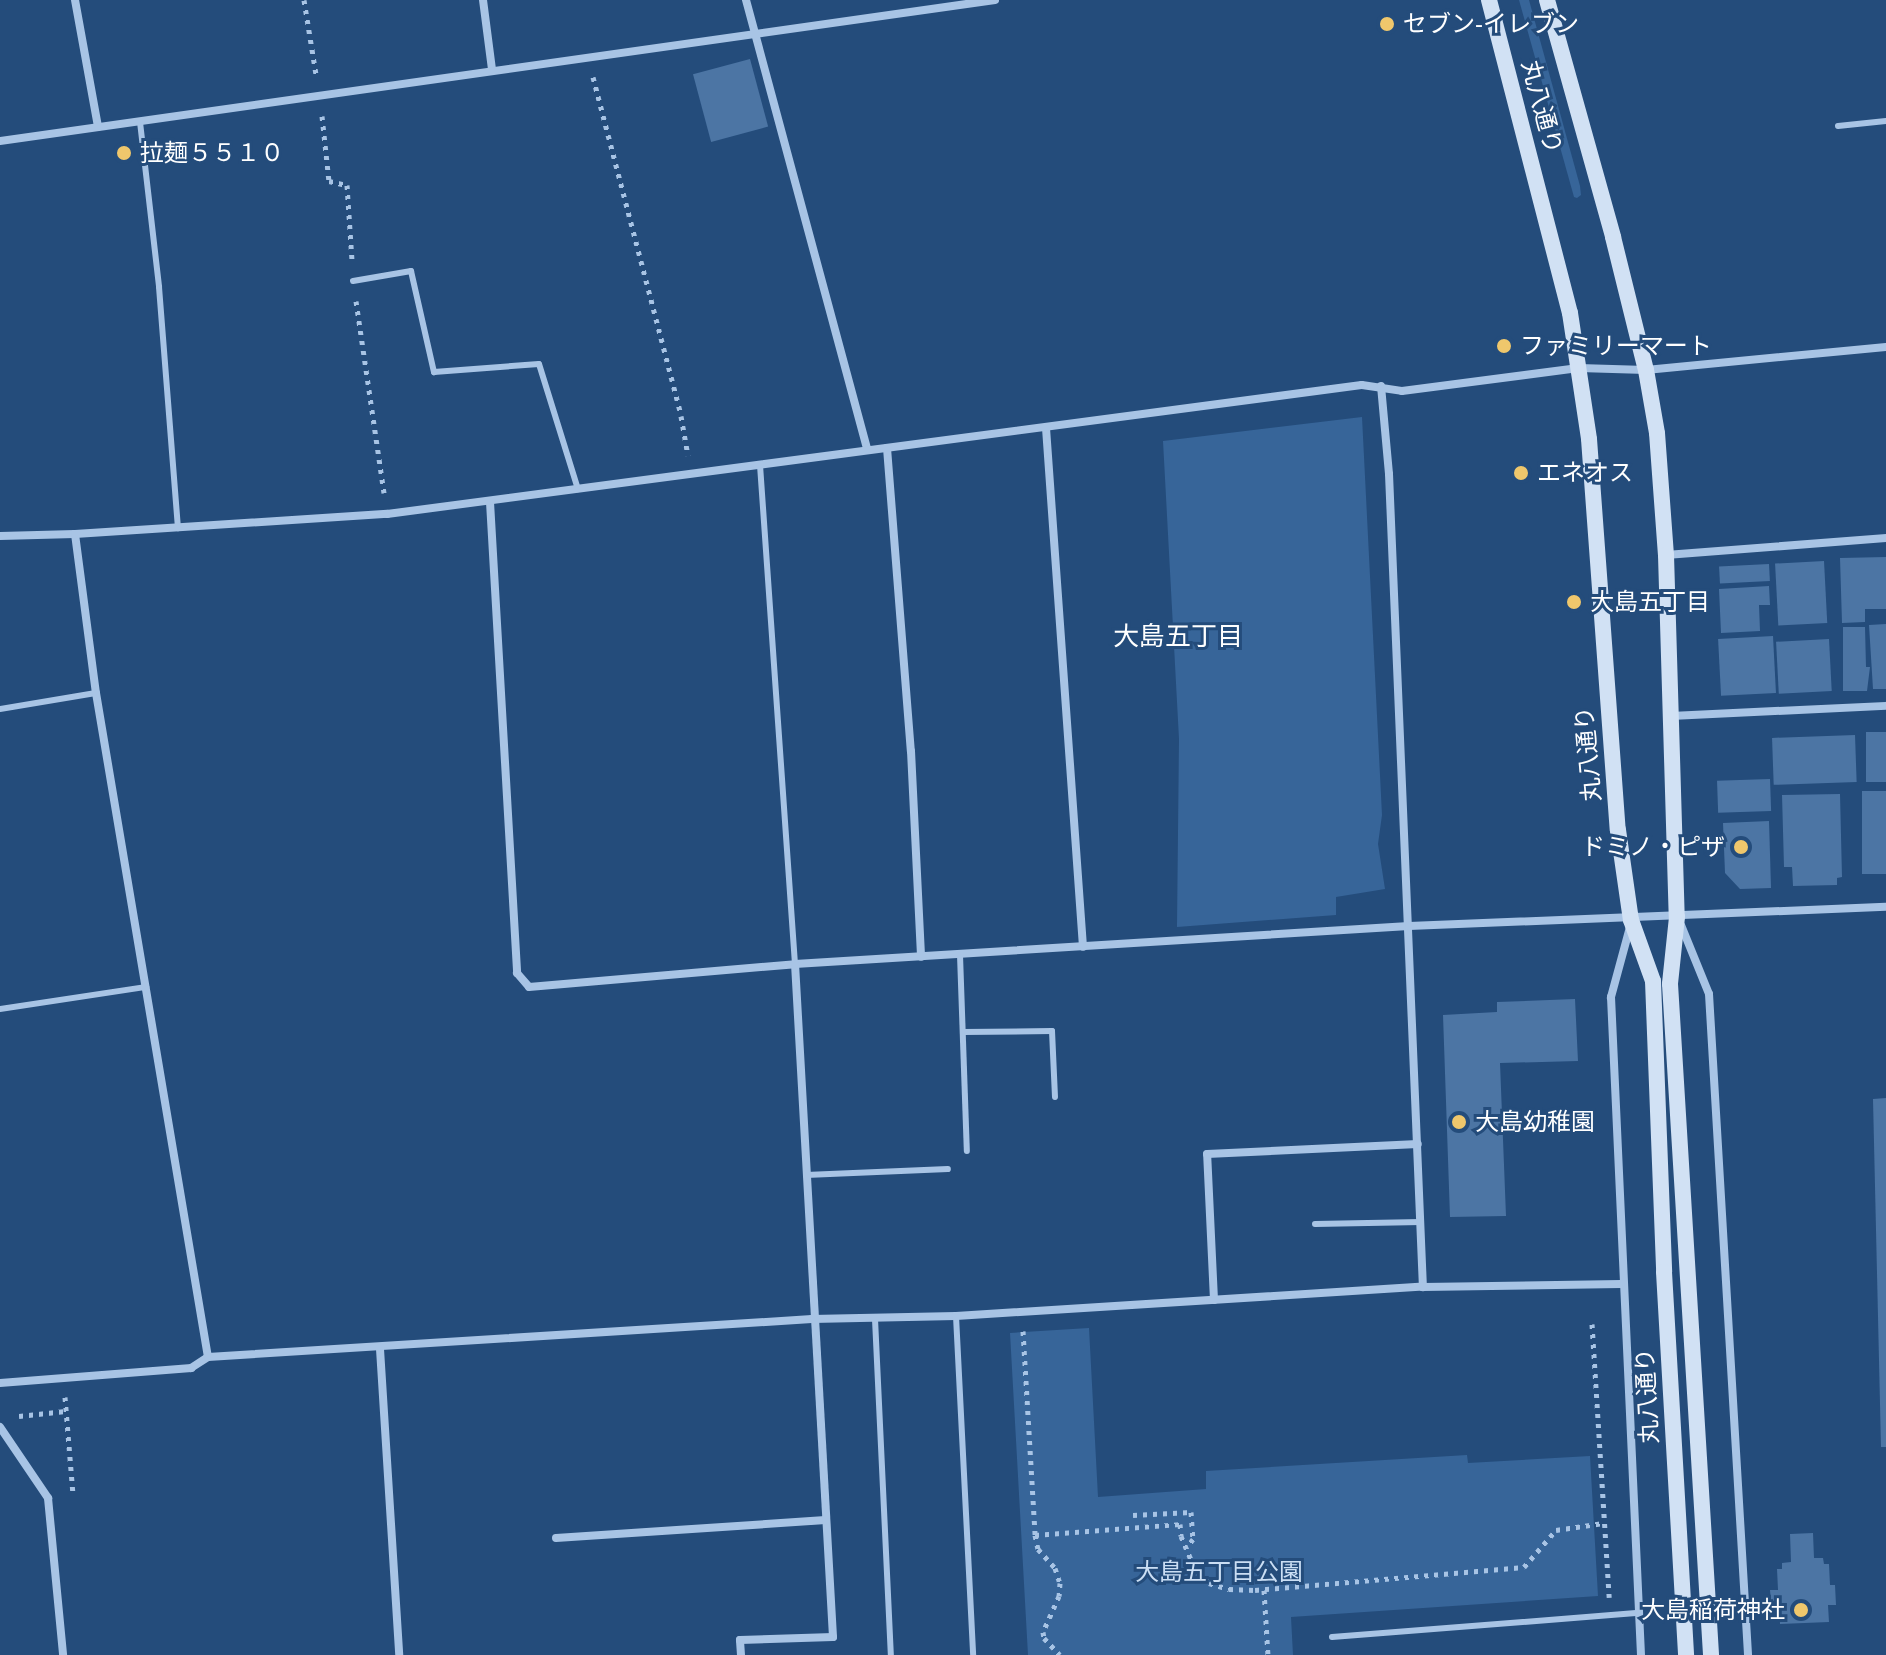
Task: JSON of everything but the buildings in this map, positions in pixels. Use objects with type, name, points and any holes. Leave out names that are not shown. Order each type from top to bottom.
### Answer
[{"type":"main road","name":"丸八通り","points":[[1489,0],[1557,261],[1579,368],[1595,495],[1618,830],[1631,920],[1653,981],[1664,1272],[1686,1655]]},
{"type":"main road","name":"丸八通り","points":[[1547,0],[1646,370],[1657,433],[1666,555],[1677,917],[1670,984],[1711,1655]]},
{"type":"street","points":[[75,0],[98,127]]},
{"type":"street","points":[[483,0],[492,69]]},
{"type":"street","points":[[746,0],[867,450]]},
{"type":"street","points":[[0,141],[995,0]]},
{"type":"street","points":[[0,536],[387,514],[1362,385],[1402,391],[1579,368],[1646,370],[1886,347]]},
{"type":"street","points":[[1381,386],[1389,474],[1423,1287]]},
{"type":"street","points":[[1046,428],[1083,947]]},
{"type":"street","points":[[887,448],[911,751],[921,957]]},
{"type":"street","points":[[490,502],[517,973],[529,987],[795,964],[1409,926],[1631,920],[1886,907]]},
{"type":"street","points":[[75,534],[96,693],[208,1357]]},
{"type":"street","points":[[1666,555],[1886,538]]},
{"type":"street","points":[[1670,716],[1886,706]]},
{"type":"street","points":[[1677,917],[1709,994],[1748,1655]]},
{"type":"street","points":[[1631,920],[1611,997],[1621,1284],[1641,1655]]},
{"type":"street","points":[[741,1655],[740,1640],[833,1637],[812,1319],[795,964]]},
{"type":"street","points":[[1214,1300],[1207,1154],[1418,1144]]},
{"type":"street","points":[[0,1383],[191,1368],[208,1357],[380,1349],[812,1319],[956,1316],[1423,1287],[1621,1284]]},
{"type":"street","points":[[380,1349],[399,1655]]},
{"type":"street","points":[[0,1427],[48,1498],[63,1655]]},
{"type":"street","points":[[556,1538],[825,1520]]},
{"type":"lane","points":[[1838,126],[1886,121]]},
{"type":"lane","points":[[140,122],[159,287],[178,528]]},
{"type":"lane","points":[[353,281],[411,271],[434,372],[539,364],[578,489]]},
{"type":"lane","points":[[760,465],[795,964]]},
{"type":"lane","points":[[0,709],[96,693]]},
{"type":"lane","points":[[960,955],[961,1059],[967,1151]]},
{"type":"lane","points":[[0,1009],[146,987]]},
{"type":"lane","points":[[963,1032],[1052,1031],[1055,1097]]},
{"type":"lane","points":[[806,1175],[948,1169]]},
{"type":"lane","points":[[1315,1224],[1421,1222]]},
{"type":"lane","points":[[956,1316],[973,1655]]},
{"type":"lane","points":[[875,1319],[891,1655]]},
{"type":"lane","points":[[1332,1637],[1639,1613]]},
{"type":"path","points":[[304,0],[320,97],[329,181],[347,185],[353,281],[387,514]]},
{"type":"path","points":[[588,57],[681,416],[691,476]]},
{"type":"path","points":[[1022,1312],[1035,1535],[1038,1549],[1055,1568],[1060,1583],[1059,1596],[1043,1632],[1044,1638],[1060,1655]]},
{"type":"path","points":[[1592,1324],[1610,1602]]},
{"type":"path","points":[[13,1416],[66,1411]]},
{"type":"path","points":[[1133,1515],[1191,1512],[1193,1539],[1186,1548]]},
{"type":"path","points":[[1035,1535],[1180,1524],[1186,1548],[1198,1573],[1209,1583],[1229,1589],[1264,1590],[1524,1567],[1556,1530],[1603,1523]]},
{"type":"path","points":[[1264,1590],[1268,1655]]},
{"type":"green space","points":[[1519,0],[1529,0],[1580,186],[1581,195],[1577,198],[1574,197]]},
{"type":"green space","points":[[1362,417],[1382,815],[1378,844],[1385,889],[1336,897],[1336,915],[1177,927],[1179,739],[1163,441]]},
{"type":"green space","name":"大島五丁目公園","points":[[1089,1328],[1098,1497],[1206,1489],[1206,1471],[1467,1455],[1468,1463],[1590,1456],[1598,1596],[1291,1617],[1293,1655],[1028,1655],[1010,1333]]},
{"type":"place","name":"セブン-イレブン","points":[[1387,24]]},
{"type":"place","name":"拉麺５５１０","points":[[124,153]]},
{"type":"place","name":"ファミリーマート","points":[[1504,346]]},
{"type":"place","name":"エネオス","points":[[1521,473]]},
{"type":"place","name":"大島五丁目","points":[[1574,602]]},
{"type":"place","name":"ドミノ・ピザ","points":[[1741,847]]},
{"type":"place","name":"大島幼稚園","points":[[1459,1122]]},
{"type":"place","name":"大島稲荷神社","points":[[1801,1610]]},
{"type":"district","name":"大島五丁目","points":[[1178,637]]}]
